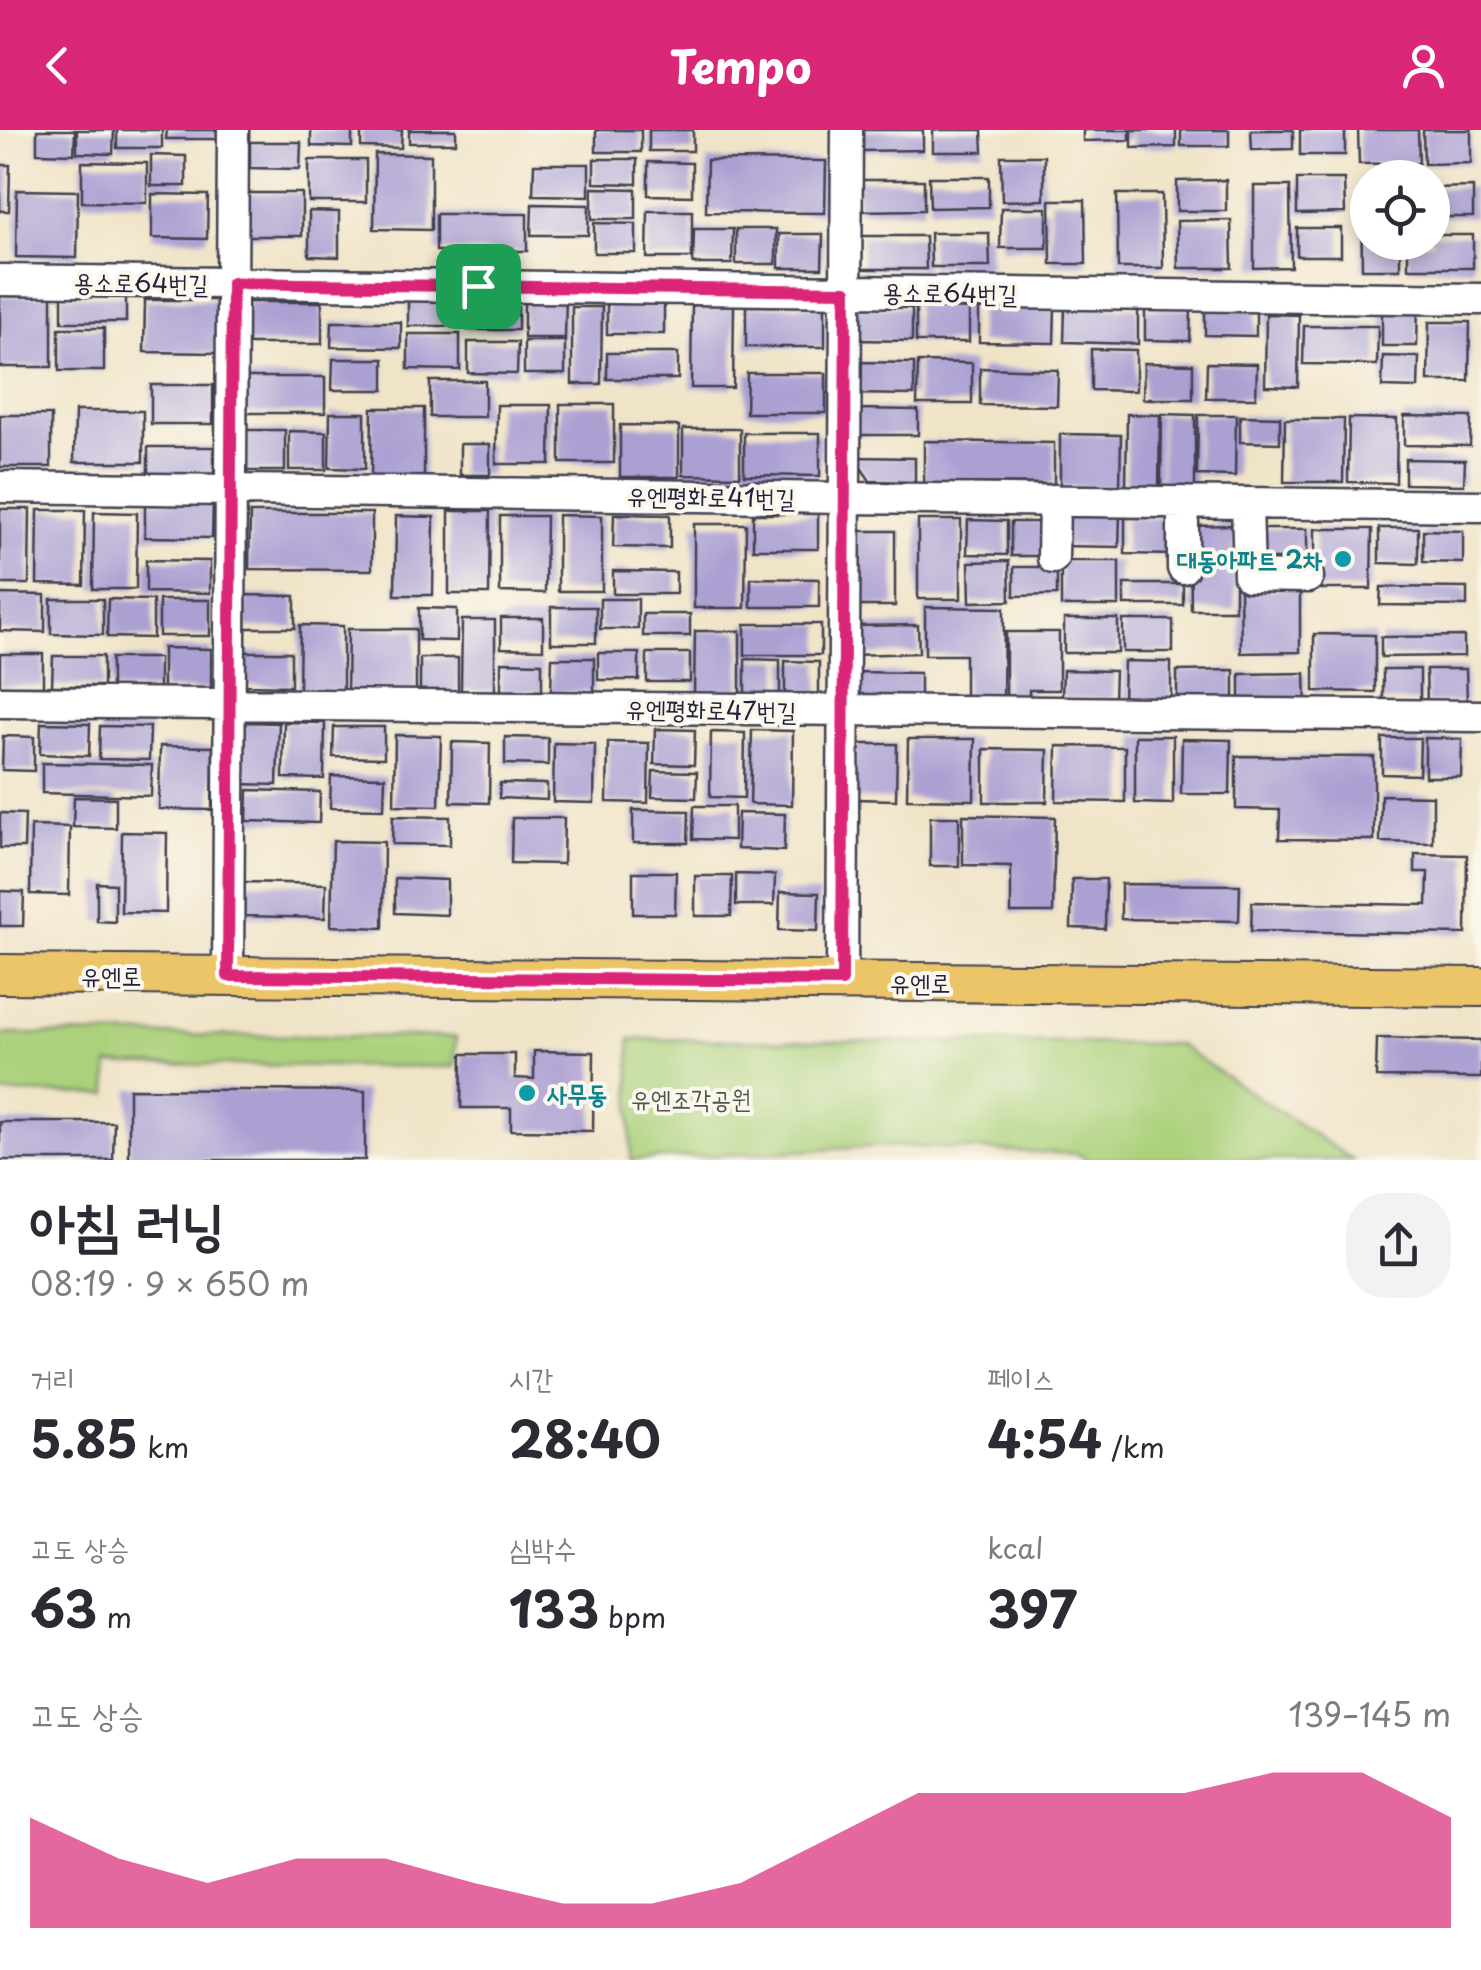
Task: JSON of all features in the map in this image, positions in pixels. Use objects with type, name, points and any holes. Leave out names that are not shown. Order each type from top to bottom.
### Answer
[{"type":"main road","name":"유엔로","points":[[0,974],[1481,987]]},
{"type":"street","points":[[228,976],[233,130]]},
{"type":"street","points":[[842,981],[847,130]]},
{"type":"street","name":"용소로64번길","points":[[0,280],[1481,299]]},
{"type":"street","name":"유엔평화로41번길","points":[[0,487],[1481,506]]},
{"type":"street","points":[[1053,558],[1054,500]]},
{"type":"street","points":[[1183,502],[1183,568]]},
{"type":"street","points":[[1247,503],[1248,576],[1308,577]]},
{"type":"street","name":"유엔평화로47번길","points":[[0,702],[1481,716]]},
{"type":"green space","points":[[0,1034],[456,1037],[454,1067],[108,1064],[108,1094],[0,1093]]},
{"type":"green space","name":"유엔조각공원","points":[[630,1039],[1177,1044],[1353,1160],[1088,1160],[1078,1154],[890,1146],[631,1160]]},
{"type":"building","points":[[37,130],[75,130],[74,154],[37,153]]},
{"type":"building","points":[[77,130],[114,130],[113,154],[77,153]]},
{"type":"building","points":[[117,130],[162,130],[162,148],[117,148]]},
{"type":"building","points":[[167,130],[217,130],[217,139],[166,139]]},
{"type":"building","points":[[311,130],[352,130],[352,147],[311,146]]},
{"type":"building","points":[[361,130],[402,130],[401,148],[361,147]]},
{"type":"building","points":[[409,130],[456,130],[456,143],[409,143]]},
{"type":"building","points":[[596,130],[641,130],[641,152],[596,152]]},
{"type":"building","points":[[649,130],[693,130],[693,151],[649,151]]},
{"type":"building","points":[[861,130],[923,130],[923,150],[861,151]]},
{"type":"building","points":[[933,130],[982,130],[983,152],[933,152]]},
{"type":"building","points":[[1083,130],[1130,130],[1130,140],[1083,141]]},
{"type":"building","points":[[1132,130],[1176,130],[1176,147],[1132,148]]},
{"type":"building","points":[[1181,130],[1229,130],[1229,146],[1181,146]]},
{"type":"building","points":[[1251,130],[1293,130],[1293,149],[1252,150]]},
{"type":"building","points":[[1300,130],[1345,130],[1345,155],[1300,155]]},
{"type":"building","points":[[1358,130],[1418,130],[1419,160],[1359,160]]},
{"type":"building","points":[[1423,130],[1471,130],[1471,163],[1424,160]]},
{"type":"building","points":[[250,142],[301,142],[300,169],[250,168]]},
{"type":"building","points":[[375,154],[431,155],[431,230],[374,229]]},
{"type":"building","points":[[151,155],[186,156],[186,186],[151,186]]},
{"type":"building","points":[[1001,156],[1044,156],[1044,200],[1002,201]]},
{"type":"building","points":[[594,159],[637,159],[637,184],[594,183]]},
{"type":"building","points":[[309,160],[366,160],[366,202],[309,202]]},
{"type":"building","points":[[707,160],[826,161],[825,213],[706,212]]},
{"type":"building","points":[[82,162],[147,163],[147,203],[82,202]]},
{"type":"building","points":[[648,162],[692,163],[692,196],[648,195]]},
{"type":"building","points":[[534,164],[589,164],[589,196],[533,195]]},
{"type":"building","points":[[0,165],[10,165],[9,211],[0,211]]},
{"type":"building","points":[[929,177],[989,177],[989,207],[930,208]]},
{"type":"building","points":[[1297,179],[1344,179],[1345,213],[1297,214]]},
{"type":"building","points":[[857,180],[924,180],[924,210],[858,211]]},
{"type":"building","points":[[1226,180],[1226,211],[1177,211],[1177,181]]},
{"type":"building","points":[[1254,186],[1290,186],[1291,267],[1254,268]]},
{"type":"building","points":[[1473,187],[1473,217],[1450,217],[1450,188]]},
{"type":"building","points":[[592,188],[636,189],[636,219],[592,219]]},
{"type":"building","points":[[17,190],[78,191],[77,258],[16,257]]},
{"type":"building","points":[[245,193],[302,193],[302,236],[244,236]]},
{"type":"building","points":[[152,194],[208,195],[207,239],[152,238]]},
{"type":"building","points":[[1117,194],[1162,194],[1163,268],[1118,268]]},
{"type":"building","points":[[1050,200],[1085,200],[1086,264],[1051,264]]},
{"type":"building","points":[[532,204],[589,205],[588,235],[531,235]]},
{"type":"building","points":[[1001,208],[1047,208],[1047,248],[1000,248]]},
{"type":"building","points":[[309,211],[339,212],[339,257],[309,256]]},
{"type":"building","points":[[648,211],[692,211],[692,258],[647,258]]},
{"type":"building","points":[[436,214],[527,214],[527,251],[436,251]]},
{"type":"building","points":[[1231,220],[1232,268],[1178,268],[1177,221]]},
{"type":"building","points":[[594,223],[636,224],[636,253],[594,253]]},
{"type":"building","points":[[1297,228],[1341,228],[1341,256],[1297,256]]},
{"type":"building","points":[[694,229],[733,229],[732,264],[693,264]]},
{"type":"building","points":[[736,229],[776,229],[776,264],[736,264]]},
{"type":"building","points":[[930,233],[989,233],[990,267],[931,267]]},
{"type":"building","points":[[779,234],[823,234],[822,268],[779,268]]},
{"type":"building","points":[[1450,235],[1473,235],[1473,268],[1408,268],[1408,260],[1450,260]]},
{"type":"building","points":[[862,236],[925,236],[926,269],[862,269]]},
{"type":"building","points":[[1362,260],[1400,260],[1400,269],[1362,269]]},
{"type":"building","points":[[467,290],[518,290],[518,330],[467,330]]},
{"type":"building","points":[[408,294],[456,294],[455,326],[408,326]]},
{"type":"building","points":[[524,294],[566,295],[565,338],[524,338]]},
{"type":"building","points":[[607,295],[664,296],[664,334],[607,334]]},
{"type":"building","points":[[0,296],[52,296],[52,367],[0,367]]},
{"type":"building","points":[[62,296],[126,296],[126,322],[62,322]]},
{"type":"building","points":[[145,300],[217,300],[217,353],[144,352]]},
{"type":"building","points":[[246,302],[322,302],[322,344],[245,344]]},
{"type":"building","points":[[916,304],[969,305],[969,342],[916,342]]},
{"type":"building","points":[[692,305],[734,305],[733,388],[691,388]]},
{"type":"building","points":[[979,305],[1055,306],[1054,343],[979,342]]},
{"type":"building","points":[[1382,305],[1418,305],[1417,346],[1382,346]]},
{"type":"building","points":[[746,306],[825,306],[825,347],[746,347]]},
{"type":"building","points":[[572,307],[602,307],[601,384],[572,384]]},
{"type":"building","points":[[855,307],[912,307],[912,341],[854,340]]},
{"type":"building","points":[[1065,307],[1138,308],[1138,344],[1064,342]]},
{"type":"building","points":[[1205,307],[1256,308],[1256,336],[1205,335]]},
{"type":"building","points":[[1145,309],[1191,309],[1190,341],[1145,340]]},
{"type":"building","points":[[1266,314],[1299,315],[1298,387],[1265,386]]},
{"type":"building","points":[[332,322],[401,322],[401,348],[331,347]]},
{"type":"building","points":[[1429,322],[1470,322],[1469,381],[1428,381]]},
{"type":"building","points":[[1304,326],[1378,326],[1377,365],[1303,364]]},
{"type":"building","points":[[59,328],[104,328],[104,371],[59,371]]},
{"type":"building","points":[[408,334],[460,334],[460,370],[408,369]]},
{"type":"building","points":[[524,341],[565,341],[565,374],[524,374]]},
{"type":"building","points":[[468,342],[518,342],[517,374],[468,373]]},
{"type":"building","points":[[1091,349],[1136,350],[1136,391],[1091,390]]},
{"type":"building","points":[[607,353],[678,353],[678,379],[607,379]]},
{"type":"building","points":[[1383,356],[1419,357],[1418,388],[1382,387]]},
{"type":"building","points":[[333,359],[384,359],[384,390],[332,390]]},
{"type":"building","points":[[853,362],[914,363],[914,395],[853,394]]},
{"type":"building","points":[[918,362],[972,363],[972,404],[917,404]]},
{"type":"building","points":[[1144,363],[1193,364],[1193,399],[1143,399]]},
{"type":"building","points":[[1207,363],[1257,364],[1256,398],[1206,398]]},
{"type":"building","points":[[980,368],[1058,370],[1057,406],[980,405]]},
{"type":"building","points":[[747,373],[826,373],[826,413],[746,413]]},
{"type":"building","points":[[245,377],[325,377],[325,413],[245,413]]},
{"type":"building","points":[[430,381],[485,381],[485,417],[430,417]]},
{"type":"building","points":[[151,385],[213,385],[213,424],[151,424]]},
{"type":"building","points":[[560,404],[614,404],[614,463],[560,463]]},
{"type":"building","points":[[497,405],[551,405],[550,464],[496,464]]},
{"type":"building","points":[[372,408],[424,408],[424,479],[371,478]]},
{"type":"building","points":[[855,409],[918,410],[918,435],[855,435]]},
{"type":"building","points":[[75,411],[143,411],[143,462],[74,462]]},
{"type":"building","points":[[330,413],[365,413],[365,469],[329,468]]},
{"type":"building","points":[[1127,414],[1160,415],[1159,488],[1126,488]]},
{"type":"building","points":[[1162,414],[1195,415],[1195,488],[1161,488]]},
{"type":"building","points":[[0,415],[51,415],[51,467],[0,467]]},
{"type":"building","points":[[1198,415],[1236,415],[1235,476],[1197,475]]},
{"type":"building","points":[[1240,416],[1280,417],[1280,443],[1240,442]]},
{"type":"building","points":[[1404,416],[1471,417],[1470,446],[1404,445]]},
{"type":"building","points":[[1349,418],[1397,419],[1396,483],[1348,482]]},
{"type":"building","points":[[1285,419],[1344,419],[1343,482],[1284,482]]},
{"type":"building","points":[[620,425],[679,426],[679,477],[620,477]]},
{"type":"building","points":[[683,429],[740,429],[740,476],[683,475]]},
{"type":"building","points":[[245,430],[285,430],[285,471],[244,471]]},
{"type":"building","points":[[289,431],[326,432],[326,470],[289,470]]},
{"type":"building","points":[[744,433],[820,433],[820,476],[744,475]]},
{"type":"building","points":[[1060,434],[1121,435],[1120,487],[1060,487]]},
{"type":"building","points":[[924,441],[1054,443],[1054,484],[924,483]]},
{"type":"building","points":[[460,444],[490,444],[490,475],[460,475]]},
{"type":"building","points":[[148,447],[214,447],[214,479],[148,479]]},
{"type":"building","points":[[854,457],[915,458],[915,482],[870,481]]},
{"type":"building","points":[[1405,459],[1465,460],[1464,485],[1405,484]]},
{"type":"building","points":[[145,500],[213,501],[212,538],[145,537]]},
{"type":"building","points":[[0,509],[30,509],[29,584],[0,584]]},
{"type":"building","points":[[38,510],[85,510],[84,585],[37,584]]},
{"type":"building","points":[[449,511],[490,511],[489,594],[449,594]]},
{"type":"building","points":[[94,512],[137,513],[136,589],[93,589]]},
{"type":"building","points":[[250,513],[372,513],[372,570],[249,569]]},
{"type":"building","points":[[1062,513],[1120,514],[1119,547],[1062,546]]},
{"type":"building","points":[[614,514],[670,515],[670,548],[613,547]]},
{"type":"building","points":[[753,514],[818,514],[818,549],[753,549]]},
{"type":"building","points":[[558,515],[602,516],[602,591],[558,591]]},
{"type":"building","points":[[396,516],[434,517],[433,595],[395,595]]},
{"type":"building","points":[[500,516],[546,516],[545,593],[500,592]]},
{"type":"building","points":[[1125,518],[1176,518],[1175,555],[1125,554]]},
{"type":"building","points":[[918,520],[961,520],[961,599],[918,599]]},
{"type":"building","points":[[968,520],[1007,521],[1007,555],[967,554]]},
{"type":"building","points":[[1011,522],[1047,522],[1047,556],[1011,556]]},
{"type":"building","points":[[694,524],[746,524],[745,608],[694,608]]},
{"type":"building","points":[[1235,525],[1235,610],[1191,610],[1190,526]]},
{"type":"building","points":[[1379,528],[1418,528],[1418,564],[1379,563]]},
{"type":"building","points":[[1256,529],[1307,529],[1307,559],[1256,559]]},
{"type":"building","name":"대동아파트 2차","points":[[1315,529],[1372,529],[1371,589],[1315,589]]},
{"type":"building","points":[[1423,530],[1463,531],[1463,563],[1423,562]]},
{"type":"building","points":[[851,531],[895,531],[895,606],[851,606]]},
{"type":"building","points":[[146,560],[210,561],[210,593],[146,592]]},
{"type":"building","points":[[1009,561],[1010,601],[970,602],[969,562]]},
{"type":"building","points":[[1061,561],[1119,561],[1119,606],[1061,606]]},
{"type":"building","points":[[1014,567],[1057,567],[1057,595],[1014,596]]},
{"type":"building","points":[[613,571],[676,572],[676,594],[613,594]]},
{"type":"building","points":[[751,578],[819,579],[819,607],[751,607]]},
{"type":"building","points":[[1124,584],[1183,584],[1183,605],[1124,605]]},
{"type":"building","points":[[1381,587],[1467,588],[1467,606],[1380,605]]},
{"type":"building","points":[[1300,588],[1300,652],[1241,653],[1240,589]]},
{"type":"building","points":[[0,594],[45,595],[45,632],[0,631]]},
{"type":"building","points":[[246,595],[295,596],[295,628],[246,628]]},
{"type":"building","points":[[51,599],[103,599],[103,635],[51,634]]},
{"type":"building","points":[[108,599],[153,600],[153,638],[107,637]]},
{"type":"building","points":[[600,599],[638,599],[638,629],[600,629]]},
{"type":"building","points":[[159,600],[210,600],[210,636],[159,636]]},
{"type":"building","points":[[551,607],[596,607],[596,643],[551,643]]},
{"type":"building","points":[[925,607],[1004,608],[1003,702],[965,702],[965,655],[925,655]]},
{"type":"building","points":[[419,608],[457,609],[457,641],[419,640]]},
{"type":"building","points":[[643,614],[690,614],[690,636],[643,636]]},
{"type":"building","points":[[501,618],[543,618],[543,649],[501,648]]},
{"type":"building","points":[[1064,619],[1118,619],[1118,653],[1064,653]]},
{"type":"building","points":[[462,620],[495,620],[495,691],[461,690]]},
{"type":"building","points":[[1123,620],[1173,620],[1173,652],[1123,652]]},
{"type":"building","points":[[745,624],[821,624],[821,655],[745,655]]},
{"type":"building","points":[[300,625],[343,626],[343,690],[299,690]]},
{"type":"building","points":[[918,625],[919,653],[852,655],[851,626]]},
{"type":"building","points":[[348,629],[416,629],[416,692],[347,692]]},
{"type":"building","points":[[695,631],[740,631],[740,694],[694,694]]},
{"type":"building","points":[[1006,632],[1059,632],[1059,690],[1029,690],[1029,700],[1006,700]]},
{"type":"building","points":[[1314,634],[1375,635],[1375,692],[1314,691]]},
{"type":"building","points":[[1464,636],[1464,656],[1381,657],[1381,637]]},
{"type":"building","points":[[163,648],[211,649],[211,690],[163,690]]},
{"type":"building","points":[[245,652],[291,652],[291,686],[245,685]]},
{"type":"building","points":[[598,653],[639,653],[639,680],[598,680]]},
{"type":"building","points":[[647,653],[690,653],[690,682],[647,682]]},
{"type":"building","points":[[0,654],[43,654],[43,686],[0,686]]},
{"type":"building","points":[[53,656],[103,656],[103,686],[52,686]]},
{"type":"building","points":[[111,658],[159,658],[159,690],[111,690]]},
{"type":"building","points":[[420,658],[458,658],[458,691],[420,691]]},
{"type":"building","points":[[552,658],[594,658],[594,692],[551,692]]},
{"type":"building","points":[[745,659],[780,660],[780,694],[745,694]]},
{"type":"building","points":[[785,661],[819,662],[819,697],[785,697]]},
{"type":"building","points":[[1124,661],[1171,662],[1171,704],[1123,703]]},
{"type":"building","points":[[501,662],[542,663],[542,691],[501,691]]},
{"type":"building","points":[[1383,669],[1420,669],[1420,702],[1383,702]]},
{"type":"building","points":[[1426,669],[1466,669],[1467,702],[1427,703]]},
{"type":"building","points":[[1063,670],[1115,671],[1114,699],[1062,698]]},
{"type":"building","points":[[1234,670],[1234,706],[1177,706],[1177,671]]},
{"type":"building","points":[[851,672],[920,673],[920,704],[864,703],[851,692]]},
{"type":"building","points":[[1305,673],[1306,709],[1240,710],[1240,674]]},
{"type":"building","points":[[240,722],[279,723],[277,785],[239,784]]},
{"type":"building","points":[[284,722],[325,723],[324,779],[283,778]]},
{"type":"building","points":[[41,723],[90,724],[89,756],[40,754]]},
{"type":"building","points":[[100,726],[150,727],[149,760],[99,759]]},
{"type":"building","points":[[334,727],[384,727],[384,758],[333,757]]},
{"type":"building","points":[[655,729],[695,730],[694,765],[654,764]]},
{"type":"building","points":[[752,730],[793,731],[792,805],[750,804]]},
{"type":"building","points":[[711,732],[745,733],[744,798],[710,797]]},
{"type":"building","points":[[395,735],[441,736],[439,806],[394,805]]},
{"type":"building","points":[[3,736],[34,737],[34,771],[2,770]]},
{"type":"building","points":[[1135,736],[1173,736],[1173,804],[1135,803]]},
{"type":"building","points":[[505,737],[548,738],[548,765],[505,764]]},
{"type":"building","points":[[1382,738],[1420,738],[1419,775],[1382,774]]},
{"type":"building","points":[[1425,738],[1462,739],[1461,777],[1425,777]]},
{"type":"building","points":[[908,739],[975,739],[974,800],[907,799]]},
{"type":"building","points":[[1182,739],[1231,740],[1230,794],[1181,794]]},
{"type":"building","points":[[452,742],[490,743],[489,803],[451,802]]},
{"type":"building","points":[[608,742],[649,743],[648,803],[607,802]]},
{"type":"building","points":[[554,743],[595,744],[594,803],[553,802]]},
{"type":"building","points":[[854,744],[897,744],[896,800],[854,799]]},
{"type":"building","points":[[160,746],[213,747],[212,810],[159,809]]},
{"type":"building","points":[[1057,746],[1125,747],[1125,802],[1056,801]]},
{"type":"building","points":[[984,749],[1048,750],[1047,802],[984,802]]},
{"type":"building","points":[[1236,756],[1374,757],[1374,840],[1279,839],[1280,810],[1236,809]]},
{"type":"building","points":[[42,763],[152,765],[151,796],[42,793]]},
{"type":"building","points":[[653,771],[697,772],[696,798],[652,797]]},
{"type":"building","points":[[331,776],[385,777],[384,809],[330,808]]},
{"type":"building","points":[[500,783],[547,784],[547,800],[499,798]]},
{"type":"building","points":[[248,790],[320,792],[319,823],[247,821]]},
{"type":"building","points":[[1381,795],[1433,796],[1433,843],[1380,842]]},
{"type":"building","points":[[74,797],[116,798],[116,828],[73,827]]},
{"type":"building","points":[[694,806],[734,806],[734,840],[693,839]]},
{"type":"building","points":[[633,810],[689,811],[688,843],[633,843]]},
{"type":"building","points":[[0,813],[25,814],[24,848],[0,848]]},
{"type":"building","points":[[738,813],[785,814],[784,851],[737,849]]},
{"type":"building","points":[[963,815],[1055,817],[1053,913],[1011,913],[1011,866],[963,865]]},
{"type":"building","points":[[393,816],[450,817],[450,845],[392,844]]},
{"type":"building","points":[[930,817],[959,817],[959,866],[930,866]]},
{"type":"building","points":[[512,818],[564,818],[563,864],[511,863]]},
{"type":"building","points":[[31,826],[70,827],[69,895],[30,894]]},
{"type":"building","points":[[122,832],[167,833],[166,913],[121,912]]},
{"type":"building","points":[[333,841],[384,842],[383,928],[331,926]]},
{"type":"building","points":[[1415,854],[1467,855],[1466,934],[1251,931],[1252,902],[1427,905],[1428,872],[1415,872]]},
{"type":"building","points":[[633,872],[676,872],[675,914],[633,914]]},
{"type":"building","points":[[736,874],[775,875],[774,905],[736,905]]},
{"type":"building","points":[[695,876],[732,876],[731,916],[695,916]]},
{"type":"building","points":[[395,878],[447,880],[447,915],[395,913]]},
{"type":"building","points":[[1072,879],[1106,879],[1105,929],[1071,928]]},
{"type":"building","points":[[243,882],[326,884],[325,918],[242,916]]},
{"type":"building","points":[[97,883],[115,884],[115,922],[97,921]]},
{"type":"building","points":[[1121,884],[1240,885],[1239,921],[1121,919]]},
{"type":"building","points":[[0,891],[24,892],[23,926],[0,926]]},
{"type":"building","points":[[780,892],[819,893],[818,931],[779,930]]},
{"type":"building","points":[[1377,1038],[1481,1040],[1481,1078],[1376,1077]]},
{"type":"building","name":"사무동","points":[[534,1051],[594,1052],[593,1131],[511,1130],[511,1108],[461,1108],[462,1054],[515,1054],[515,1078],[534,1079]]},
{"type":"building","points":[[129,1089],[365,1091],[365,1160],[129,1160]]},
{"type":"building","points":[[0,1122],[114,1122],[113,1160],[0,1160]]},
{"type":"place","name":"대동아파트 2차","points":[[1343,559]]},
{"type":"place","name":"사무동","points":[[527,1093]]},
{"type":"route","points":[[232,283],[478,286],[846,291],[842,981],[228,976],[232,283]]}]
